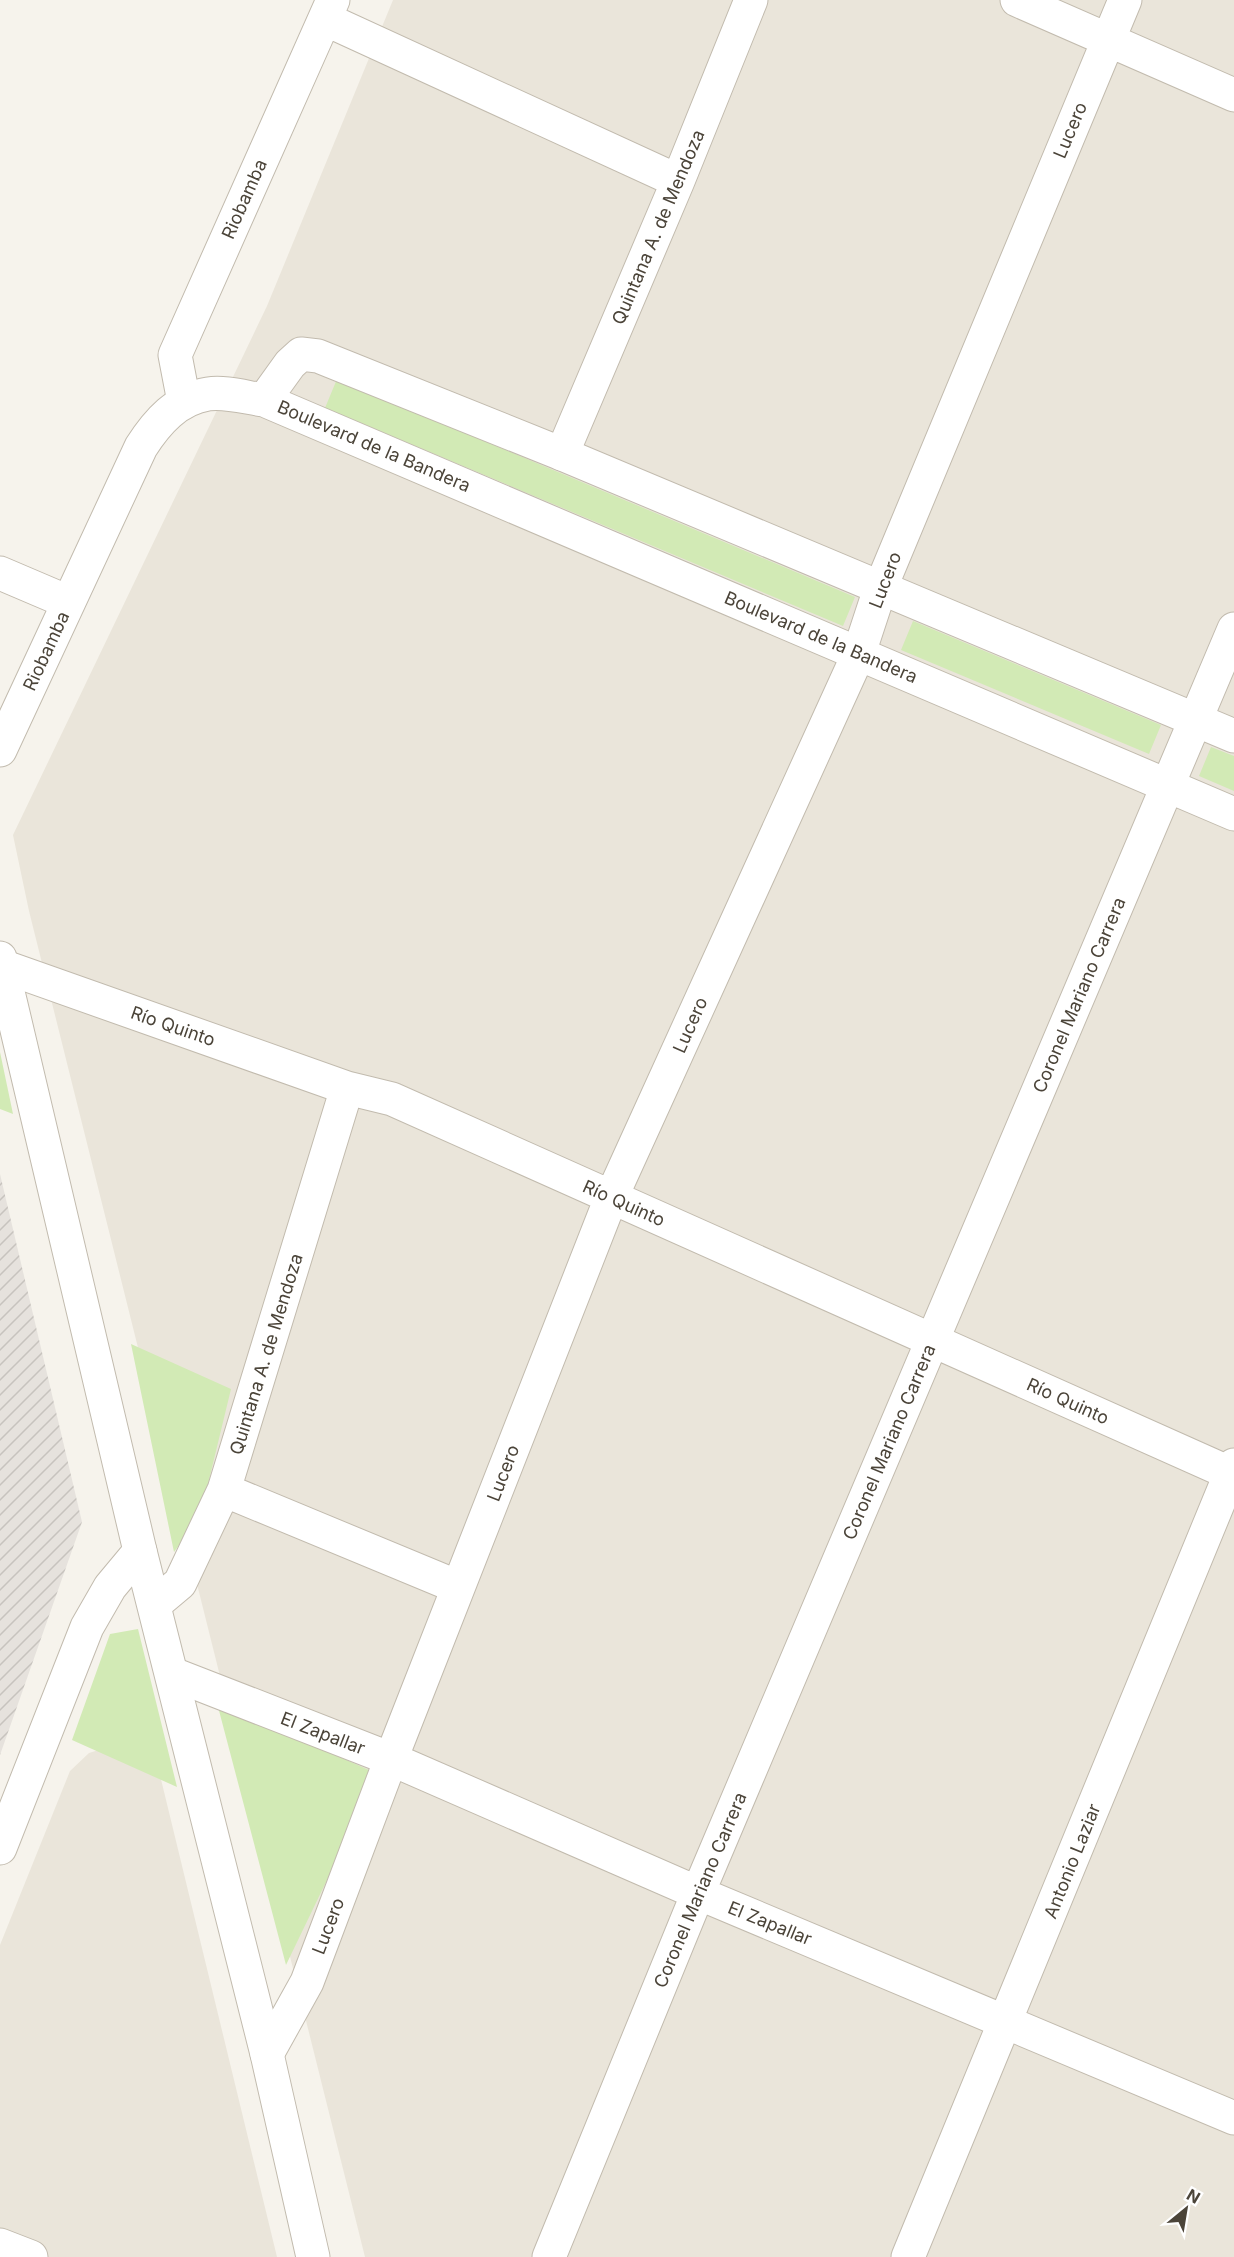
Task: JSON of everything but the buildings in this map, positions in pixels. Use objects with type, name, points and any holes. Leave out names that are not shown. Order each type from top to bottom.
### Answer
[{"type":"street","name":"Quintana A. de Mendoza","points":[[562,454],[678,181],[751,0]]},
{"type":"street","points":[[1017,0],[1234,95]]},
{"type":"street","name":"Lucero","points":[[267,2054],[307,1982],[391,1759],[611,1198],[859,652],[880,589],[1125,0]]},
{"type":"street","points":[[329,9],[678,181]]},
{"type":"street","name":"Riobamba","points":[[184,402],[175,355],[329,9]]},
{"type":"street","name":"Boulevard de la Bandera","points":[[1234,736],[562,454],[318,356],[301,354],[290,364],[264,400],[1234,814]]},
{"type":"street","name":"Riobamba","points":[[0,750],[141,447],[158,420],[184,402],[210,393],[264,400]]},
{"type":"street","points":[[0,573],[68,602]]},
{"type":"street","name":"Coronel Mariano Carrera","points":[[549,2257],[698,1893],[1234,629]]},
{"type":"street","points":[[1,962],[140,1551],[173,1674],[267,2054],[313,2257]]},
{"type":"street","name":"Río Quinto","points":[[1,962],[347,1088],[393,1099],[611,1198],[1233,1471]]},
{"type":"street","name":"Quintana A. de Mendoza","points":[[155,1604],[180,1583],[224,1490],[347,1088]]},
{"type":"street","name":"Antonio Laziar","points":[[908,2257],[1233,1471]]},
{"type":"street","points":[[224,1490],[458,1587]]},
{"type":"street","points":[[0,1848],[87,1627],[110,1587],[140,1551]]},
{"type":"street","name":"El Zapallar","points":[[173,1674],[391,1759],[698,1893],[1234,2118]]},
{"type":"street","points":[[0,2245],[31,2257]]},
{"type":"shaded area","points":[[393,0],[1234,0],[1234,2257],[365,2257],[29,911],[13,835],[267,306]]},
{"type":"shaded area","points":[[0,1174],[82,1522],[0,1755]]},
{"type":"shaded area","points":[[150,1734],[277,2257],[0,2257],[0,1945],[70,1771],[89,1753]]},
{"type":"green space","points":[[337,379],[855,597],[843,626],[325,408]]},
{"type":"green space","points":[[913,621],[1161,725],[1149,754],[901,650]]},
{"type":"green space","points":[[1211,747],[1234,756],[1234,791],[1199,776]]},
{"type":"green space","points":[[0,1052],[13,1114],[0,1109]]},
{"type":"green space","points":[[131,1344],[231,1389],[200,1517],[174,1552]]},
{"type":"green space","points":[[138,1629],[177,1787],[72,1740],[110,1634]]},
{"type":"green space","points":[[217,1703],[378,1774],[286,1965]]}]
